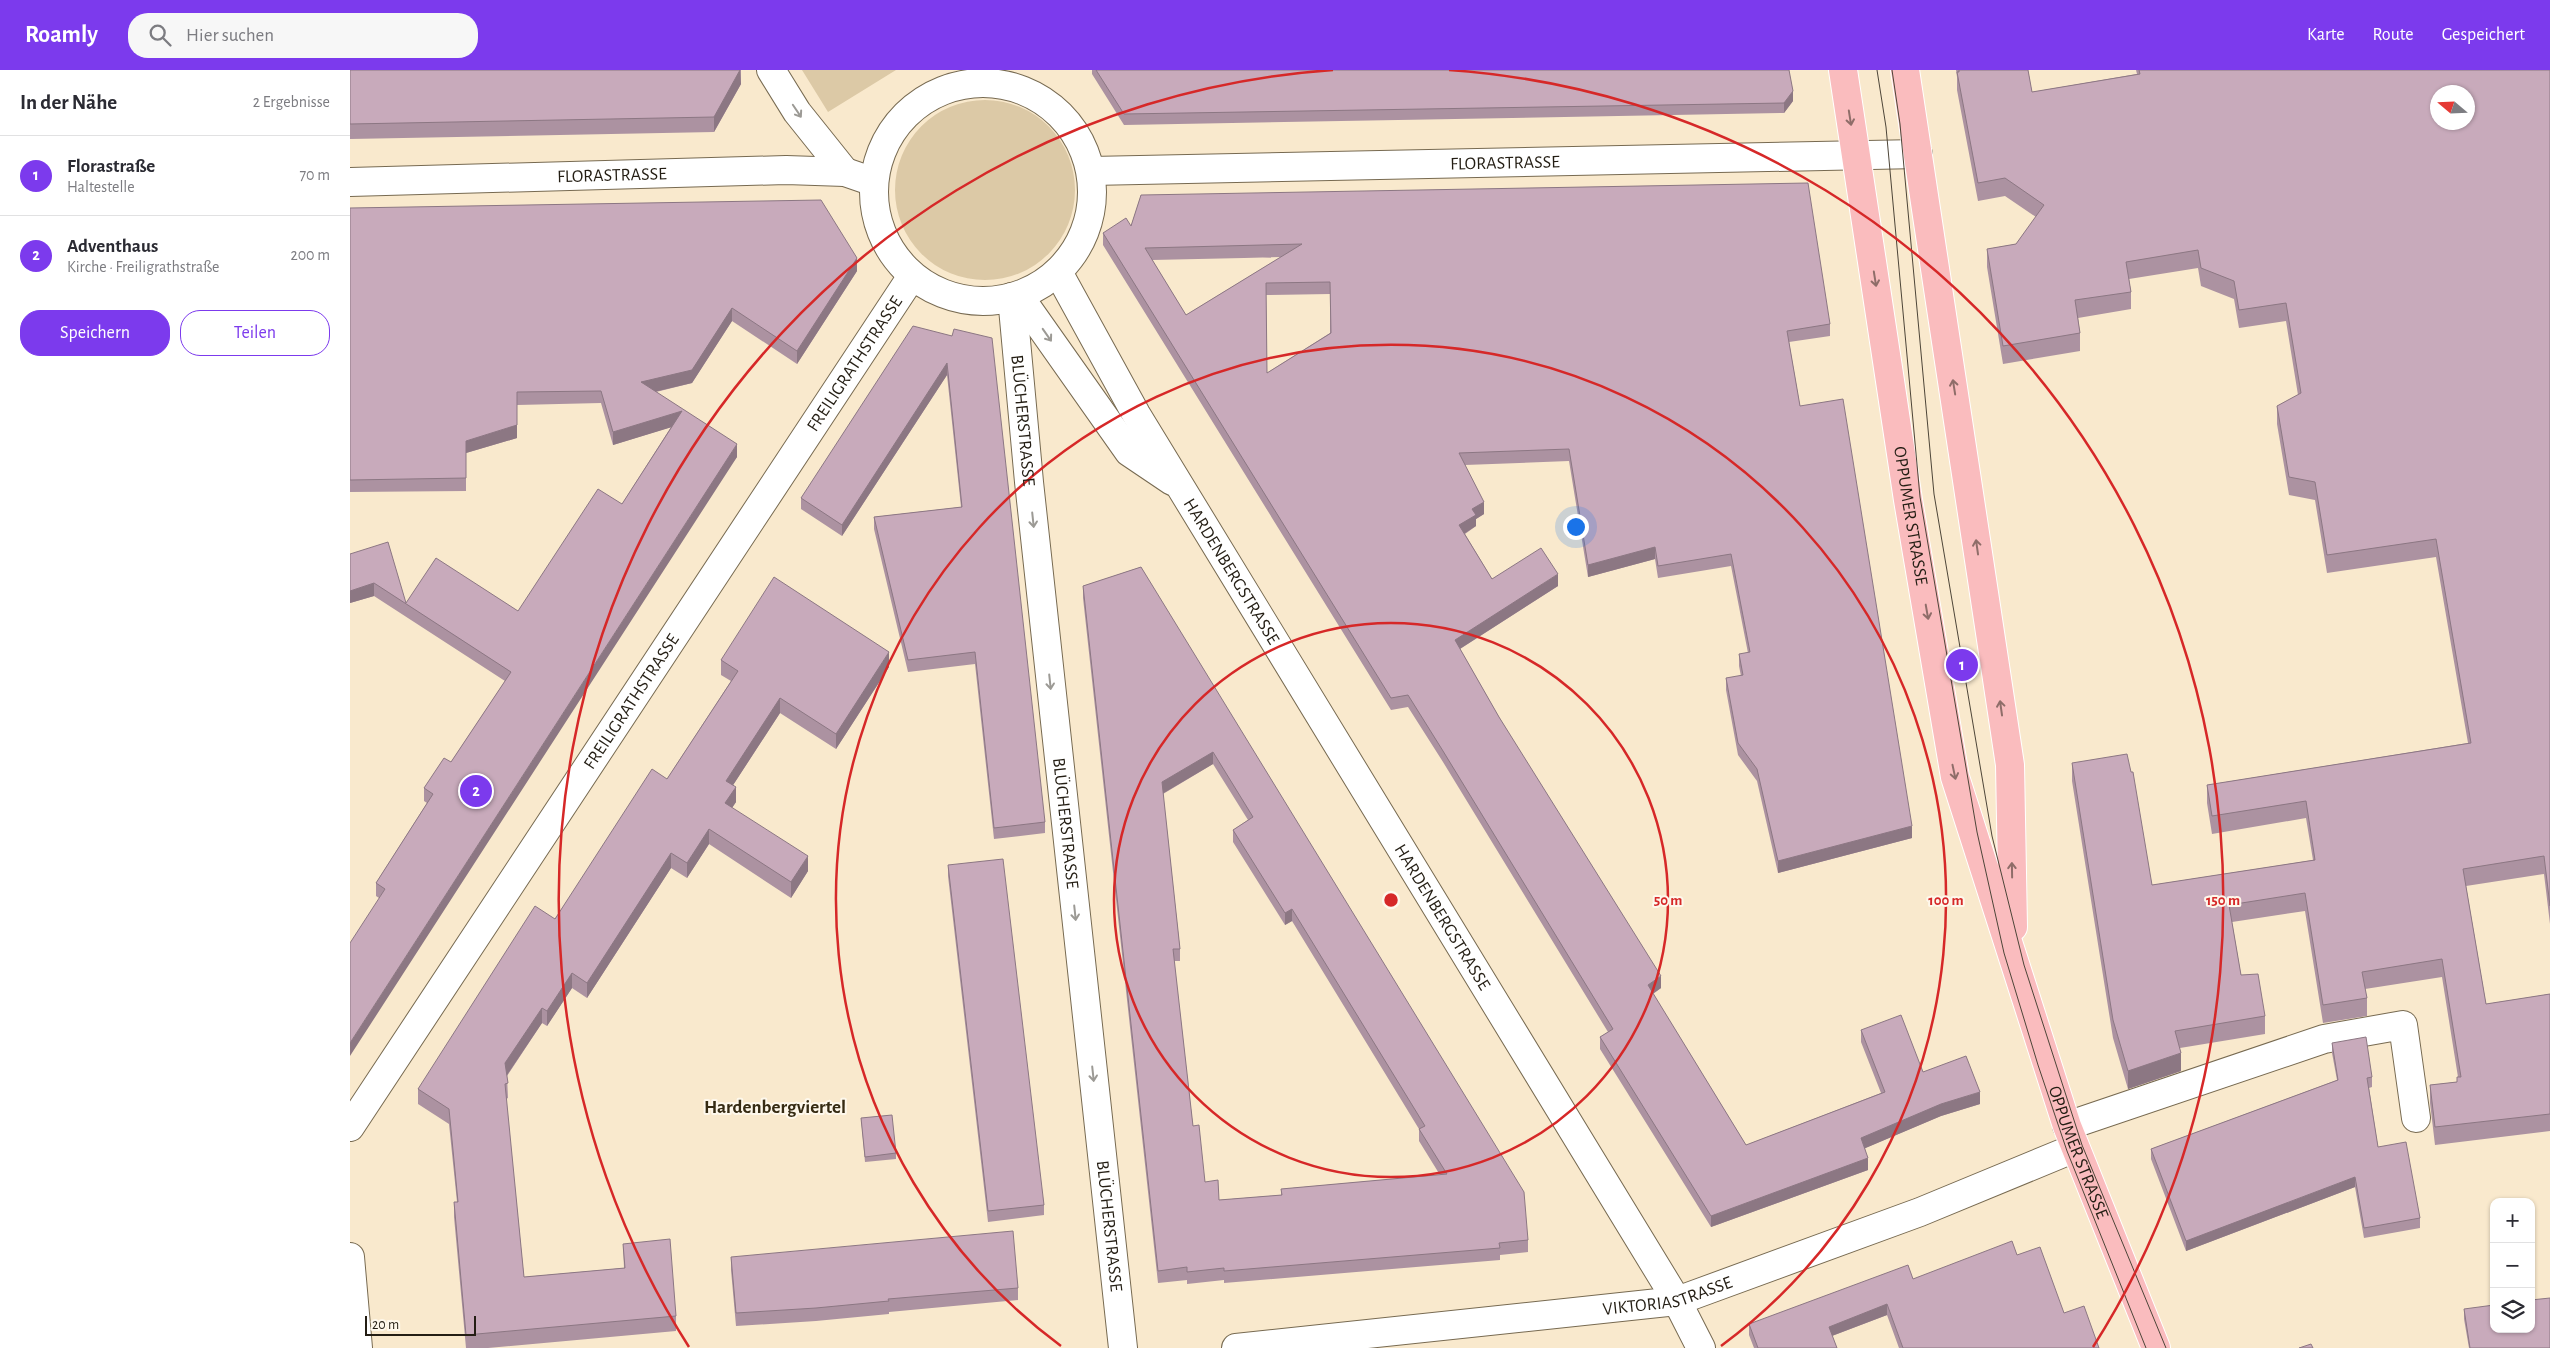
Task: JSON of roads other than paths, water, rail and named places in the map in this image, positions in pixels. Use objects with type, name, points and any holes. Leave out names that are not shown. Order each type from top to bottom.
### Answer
[{"type":"main road","name":"OPPUMER STRASSE","points":[[1842,70],[1904,473],[1955,776],[2071,1137],[2156,1348]]},
{"type":"main road","name":"OPPUMER STRASSE","points":[[1905,70],[2010,765],[2013,954]]},
{"type":"street","points":[[770,70],[820,144],[845,172]]},
{"type":"street","points":[[1031,70],[1038,96]]},
{"type":"street","points":[[966,83],[1003,83],[1038,96],[1062,116],[1081,142],[1091,171],[1092,199],[1087,226],[1075,250],[1058,272],[1040,286],[1015,296],[977,301],[943,294],[912,276],[890,250],[876,217],[874,182],[883,146],[903,116],[932,94],[966,83]]},
{"type":"street","name":"FLORASTRASSE","points":[[1091,171],[1918,154]]},
{"type":"street","name":"FLORASTRASSE","points":[[350,182],[786,170],[845,172],[874,182]]},
{"type":"street","name":"HARDENBERGSTRASSE","points":[[1058,272],[1136,414],[1677,1301],[1701,1348]]},
{"type":"street","name":"FREILIGRATHSTRASSE","points":[[350,1127],[912,276]]},
{"type":"street","name":"HARDENBERGSTRASSE","points":[[1015,296],[1129,452],[1181,488]]},
{"type":"street","name":"BLÜCHERSTRASSE","points":[[1015,296],[1030,492],[1123,1348]]},
{"type":"street","name":"VIKTORIASTRASSE","points":[[1236,1348],[1677,1301],[1920,1212],[2071,1137],[2324,1039],[2403,1025],[2416,1118]]},
{"type":"street","points":[[350,1257],[358,1348]]},
{"type":"tram line","points":[[1877,70],[1886,127],[1920,497],[1977,832],[2004,953],[2038,1065],[2067,1151],[2146,1348]]},
{"type":"tram line","points":[[1892,70],[1900,124],[1934,494],[1992,836],[2024,965],[2082,1145],[2166,1348]]},
{"type":"place","name":"Florastraße","points":[[1962,665]]},
{"type":"place","name":"Adventhaus","points":[[476,791]]},
{"type":"district","name":"Hardenbergviertel","points":[[775,1106]]}]
